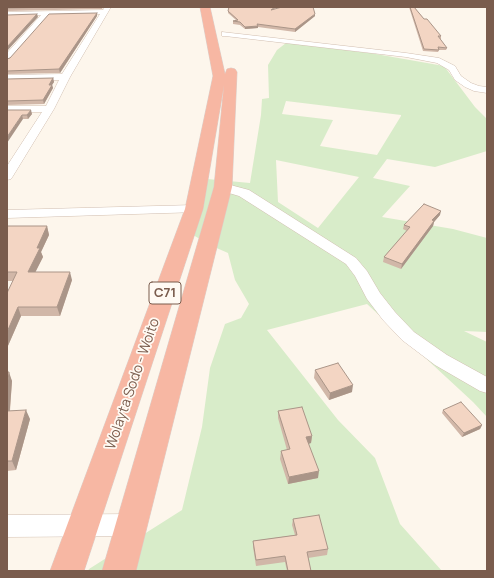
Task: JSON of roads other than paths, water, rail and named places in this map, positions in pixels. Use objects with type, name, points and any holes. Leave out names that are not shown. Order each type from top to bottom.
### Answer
[{"type":"highway","name":"Wolayta Sodo - Woito","points":[[67,571],[194,209],[218,76],[205,7]]},
{"type":"highway","name":"C71","points":[[119,571],[223,187],[232,75],[219,7]]},
{"type":"street","points":[[7,14],[106,10]]},
{"type":"street","points":[[7,176],[49,109],[65,77],[106,10]]},
{"type":"street","points":[[9,55],[47,13]]},
{"type":"street","points":[[225,34],[406,55],[439,61],[452,68],[458,78],[468,85],[477,89],[487,90]]},
{"type":"street","points":[[7,78],[65,77]]},
{"type":"street","points":[[7,109],[49,109]]},
{"type":"street","points":[[223,187],[244,193],[351,261],[362,274],[373,295],[389,316],[408,336],[441,360],[487,386]]},
{"type":"street","points":[[7,214],[194,209]]},
{"type":"street","points":[[7,526],[132,525]]}]
